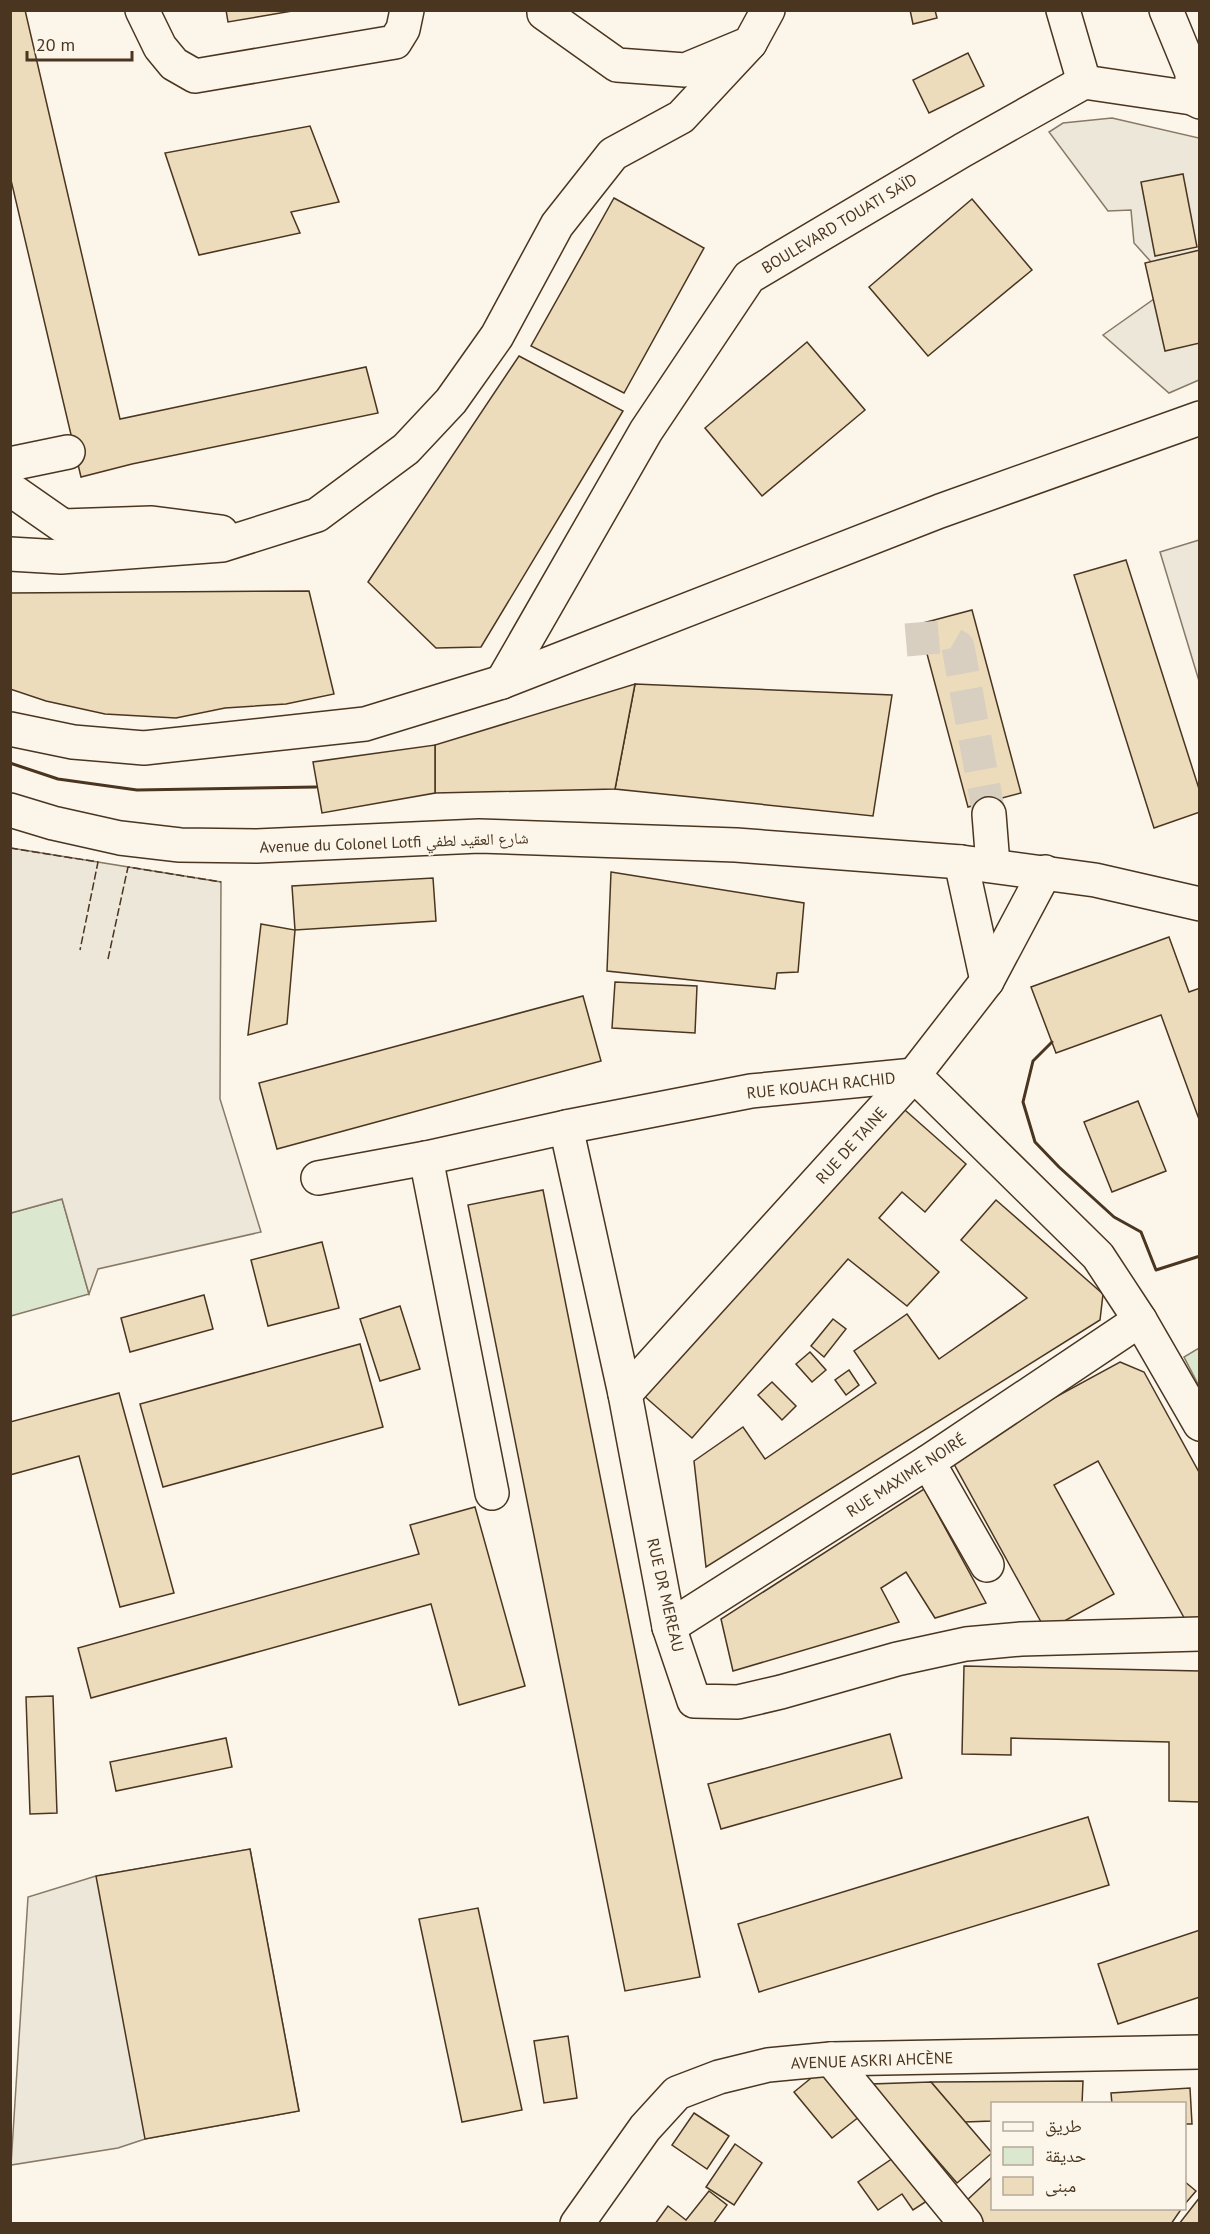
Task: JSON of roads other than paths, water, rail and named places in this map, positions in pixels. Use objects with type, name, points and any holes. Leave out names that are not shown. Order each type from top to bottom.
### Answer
[{"type":"street","points":[[142,10],[160,47],[174,64],[195,76],[395,42],[403,29],[407,10]]},
{"type":"street","points":[[544,10],[544,13],[617,65],[685,70],[750,43]]},
{"type":"street","points":[[10,554],[61,557],[222,545],[317,515],[406,449],[452,401],[498,336],[557,225],[613,154],[681,117],[750,43],[768,10]]},
{"type":"street","points":[[1063,10],[1084,82],[1196,100],[1192,73],[1166,10]]},
{"type":"street","name":"BOULEVARD TOUATI SAÏD","points":[[502,682],[646,431],[749,277],[963,150],[1084,82]]},
{"type":"street","points":[[10,729],[73,742],[144,748],[365,724],[502,682],[940,511],[1200,418]]},
{"type":"street","points":[[10,464],[68,452]]},
{"type":"street","points":[[10,489],[63,526],[152,523],[252,536]]},
{"type":"street","name":"Avenue du Colonel Lotfi شارع العقيد لطفي","points":[[10,810],[52,823],[120,838],[180,845],[257,846],[491,836],[736,845],[961,862],[1095,880],[1200,904]]},
{"type":"street","points":[[989,814],[993,865]]},
{"type":"street","points":[[961,862],[987,981]]},
{"type":"street","name":"RUE DE TAINE","points":[[625,1394],[915,1075],[987,981],[1045,872]]},
{"type":"street","name":"RUE KOUACH RACHID","points":[[318,1178],[751,1091],[915,1075],[1098,1256],[1140,1320],[1200,1424]]},
{"type":"street","name":"RUE DR MEREAU","points":[[566,1127],[625,1394],[669,1628],[694,1701],[738,1702],[897,1659],[966,1644],[1022,1639],[1200,1634]]},
{"type":"street","points":[[426,1158],[492,1492]]},
{"type":"street","name":"RUE MAXIME NOIRÉ","points":[[669,1628],[928,1462],[1140,1320]]},
{"type":"street","points":[[928,1462],[987,1565]]},
{"type":"street","name":"AVENUE ASKRI AHCÈNE","points":[[577,2223],[645,2128],[677,2093],[719,2077],[768,2065],[831,2059],[1200,2052]]},
{"type":"street","points":[[831,2059],[966,2223]]},
{"type":"tunnel","points":[[906,640],[941,637],[958,647],[989,814]]}]
